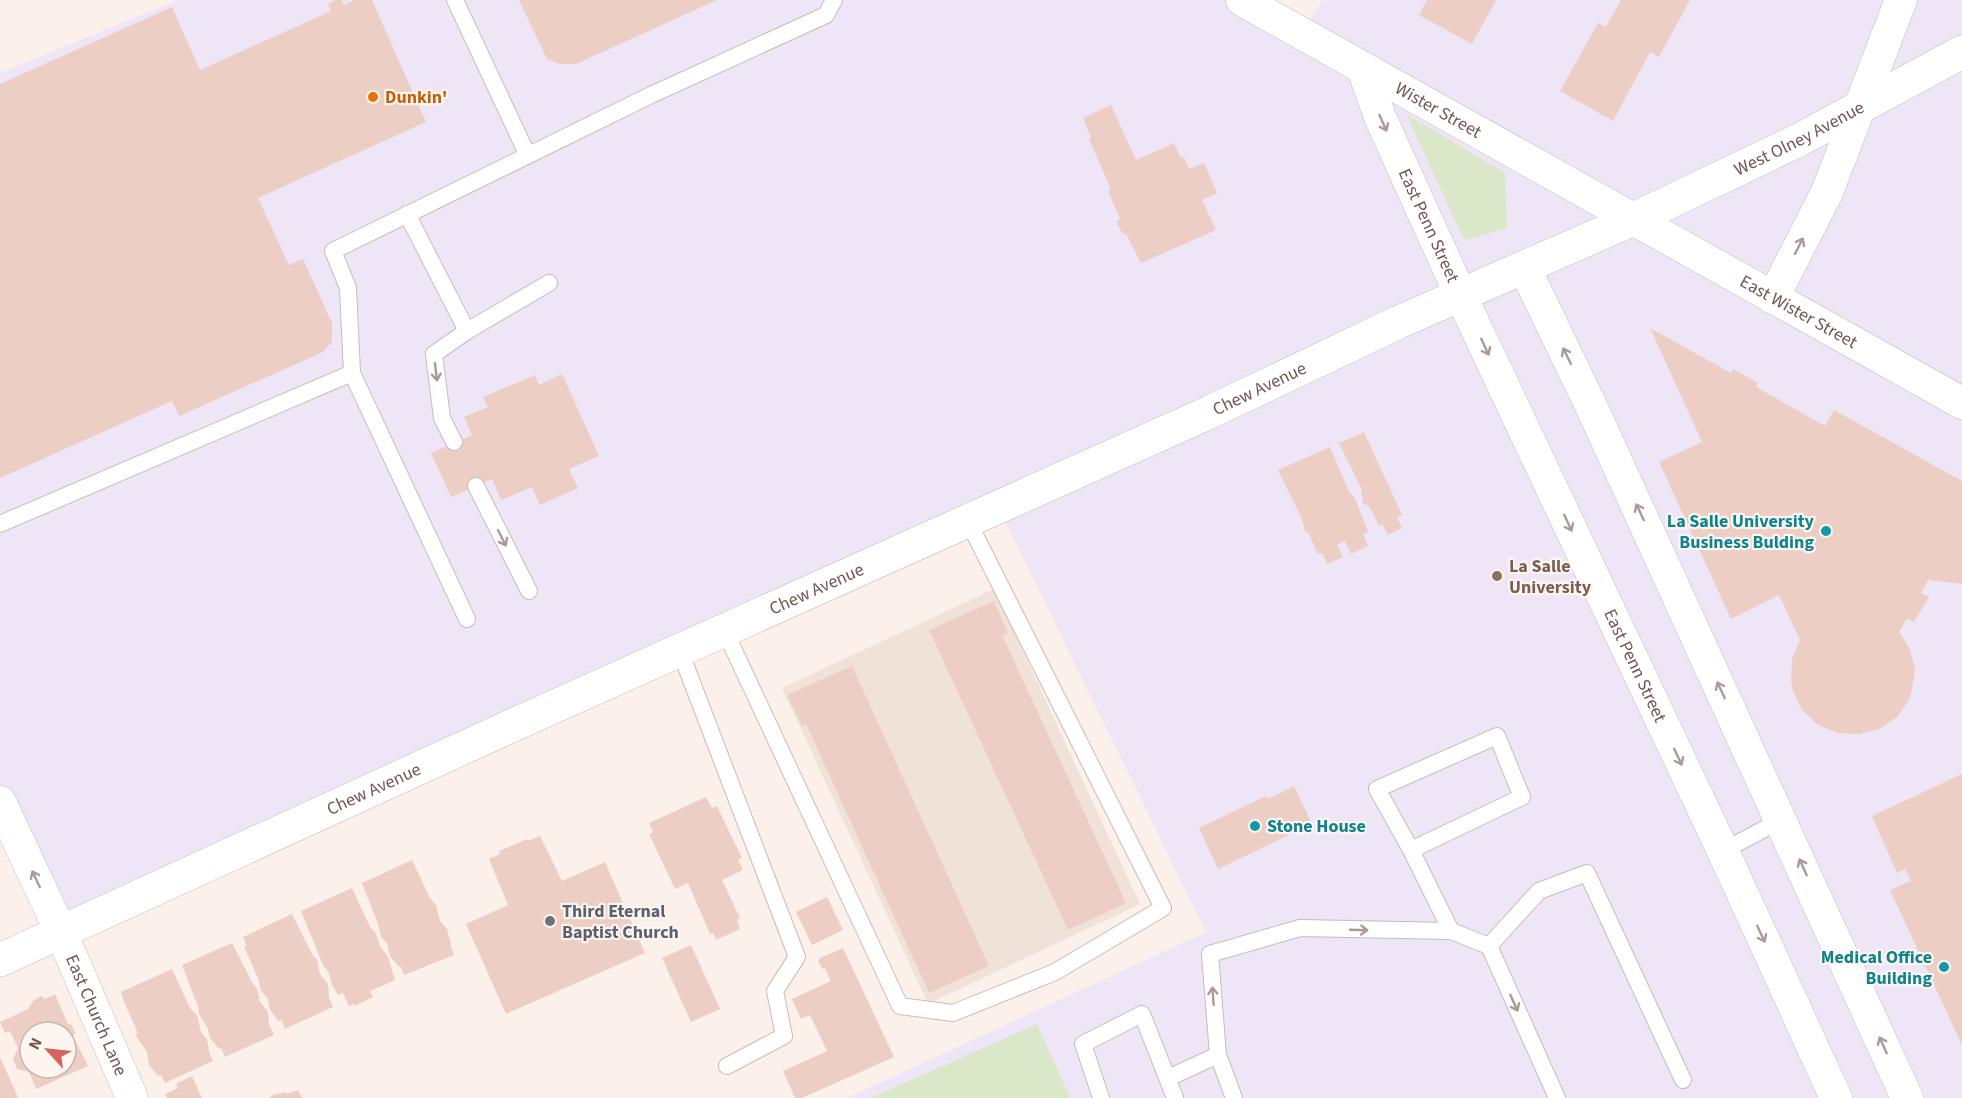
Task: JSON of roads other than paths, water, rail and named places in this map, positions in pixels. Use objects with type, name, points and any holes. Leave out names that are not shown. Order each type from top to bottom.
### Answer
[{"type":"street","name":"Wister Street","points":[[1242,0],[1634,219]]},
{"type":"street","points":[[1773,298],[1827,192],[1901,0]]},
{"type":"street","name":"West Olney Avenue","points":[[1634,219],[1857,111],[1962,52]]},
{"type":"street","name":"East Penn Street","points":[[1363,69],[1380,117],[1460,294],[1723,851],[1836,1098]]},
{"type":"street","name":"Chew Avenue","points":[[0,960],[1210,412],[1460,294],[1634,219]]},
{"type":"street","name":"East Wister Street","points":[[1634,219],[1962,403]]},
{"type":"street","points":[[1524,267],[1592,408],[1907,1098]]},
{"type":"street","name":"East Church Lane","points":[[0,802],[61,932],[132,1098]]},
{"type":"lane","points":[[455,0],[527,154]]},
{"type":"lane","points":[[467,619],[352,373],[348,288],[333,251],[527,154],[826,15],[834,0]]},
{"type":"lane","points":[[407,214],[467,331]]},
{"type":"lane","points":[[454,442],[442,418],[434,354],[467,331],[549,283]]},
{"type":"lane","points":[[0,524],[352,373]]},
{"type":"lane","points":[[476,486],[529,591]]},
{"type":"lane","points":[[725,630],[900,1006],[953,1013],[1055,972],[1163,908],[968,521]]},
{"type":"lane","points":[[680,651],[797,957],[775,991],[784,1036],[727,1066]]},
{"type":"lane","points":[[1411,850],[1522,797],[1497,736],[1377,789],[1411,850],[1451,932]]},
{"type":"lane","points":[[1723,851],[1781,820]]},
{"type":"lane","points":[[1490,946],[1539,891],[1587,873],[1683,1080]]},
{"type":"lane","points":[[1234,1098],[1218,1055],[1210,954],[1300,928],[1451,932],[1490,946],[1557,1098]]},
{"type":"lane","points":[[1101,1098],[1083,1044],[1142,1014],[1175,1098]]},
{"type":"lane","points":[[1168,1078],[1218,1055]]},
{"type":"place","name":"Dunkin'","points":[[373,97]]},
{"type":"place","name":"La Salle University Business Bulding","points":[[1826,531]]},
{"type":"place","name":"La Salle University","points":[[1497,576]]},
{"type":"place","name":"Stone House","points":[[1255,826]]},
{"type":"place","name":"Third Eternal Baptist Church","points":[[550,921]]},
{"type":"place","name":"Medical Office Building","points":[[1944,967]]}]
